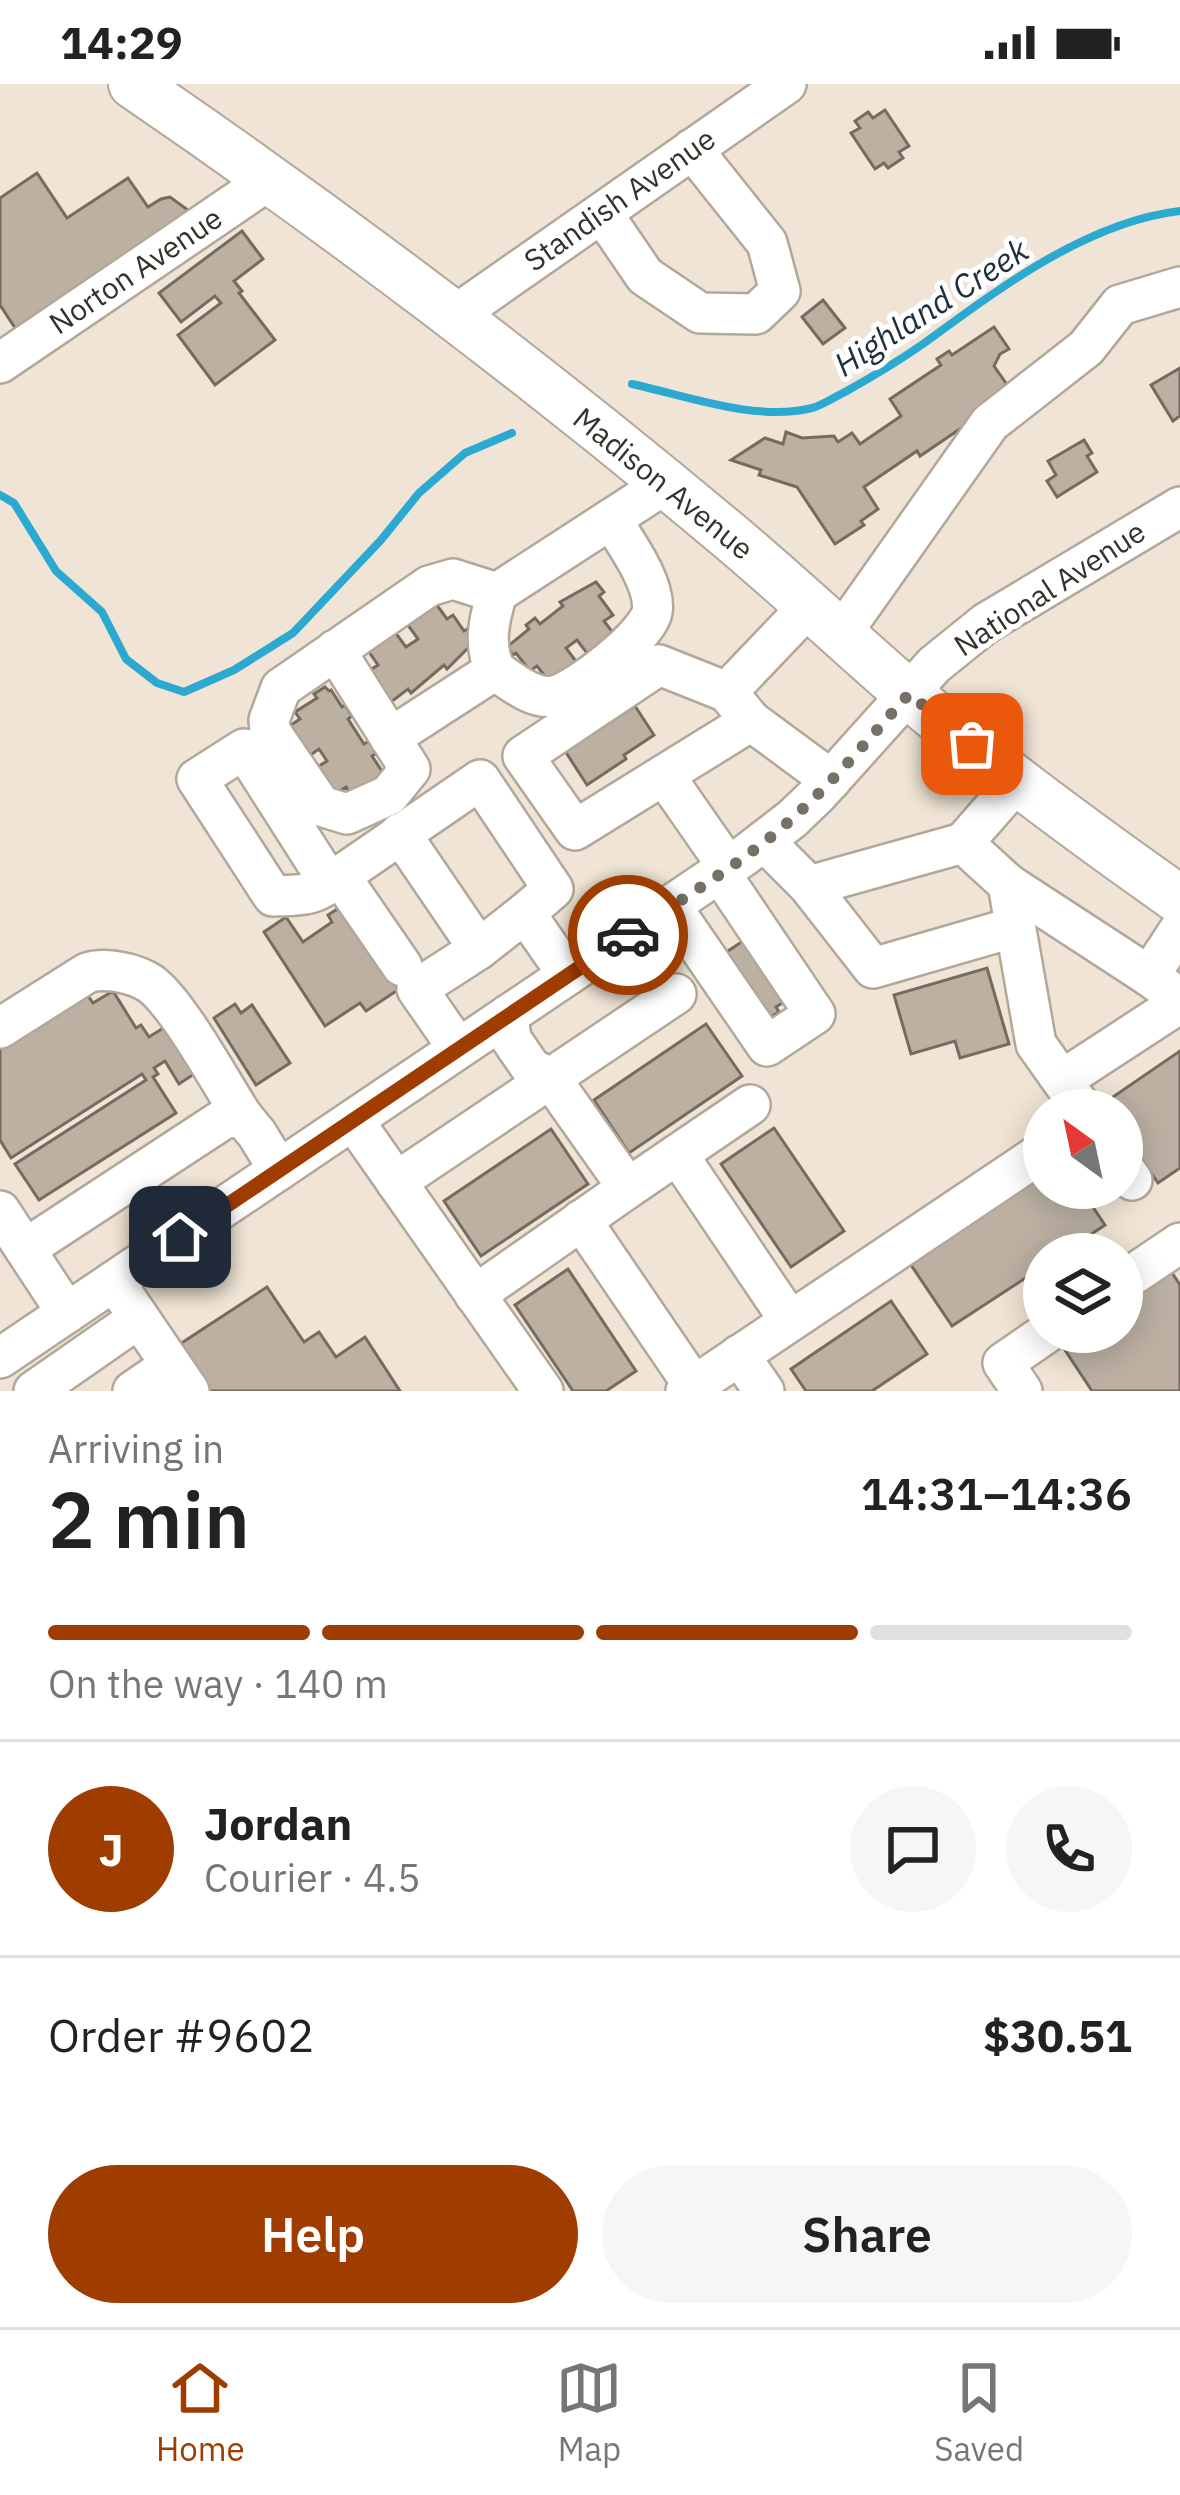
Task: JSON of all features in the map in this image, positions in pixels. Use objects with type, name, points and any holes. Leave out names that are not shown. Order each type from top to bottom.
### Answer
[{"type":"main road","name":"Madison Avenue","points":[[133,84],[272,178],[454,316],[665,484],[909,694],[1180,900]]},
{"type":"street","name":"Standish Avenue","points":[[454,316],[786,84]]},
{"type":"street","points":[[602,213],[645,276],[700,313],[756,314],[781,291],[767,243],[692,149]]},
{"type":"street","name":"Norton Avenue","points":[[0,363],[272,178]]},
{"type":"street","points":[[832,780],[739,706],[659,665],[523,756],[575,830],[664,775],[739,706],[825,620],[990,423],[1086,348],[1120,305],[1180,287]]},
{"type":"street","points":[[611,519],[648,585],[653,610],[644,631],[627,648],[554,696],[536,695],[517,686],[495,670],[488,656],[487,635],[497,593],[611,519],[665,484]]},
{"type":"street","name":"National Avenue","points":[[0,1358],[724,870],[792,819],[934,665],[986,622],[1180,507]]},
{"type":"street","points":[[335,650],[410,770],[389,795],[347,814],[321,806],[269,731],[268,720],[281,688],[335,650],[429,586],[453,579],[497,593]]},
{"type":"street","points":[[390,738],[495,670]]},
{"type":"street","points":[[664,775],[815,1014],[767,1046],[670,906]]},
{"type":"street","points":[[411,979],[479,949],[553,889],[480,780],[335,879],[458,1048]]},
{"type":"street","points":[[809,886],[963,843],[1018,780]]},
{"type":"street","points":[[400,833],[479,949]]},
{"type":"street","points":[[764,841],[809,886],[873,968],[1015,927]]},
{"type":"street","points":[[963,843],[1008,884],[1170,993]]},
{"type":"street","points":[[1008,884],[1036,1044],[1068,1089]]},
{"type":"street","points":[[525,914],[568,975]]},
{"type":"street","points":[[708,959],[756,927]]},
{"type":"street","points":[[1078,1089],[1170,993],[1180,928]]},
{"type":"street","points":[[0,1028],[87,973],[100,969],[145,980],[178,1016],[279,1170]]},
{"type":"street","points":[[396,1182],[676,994]]},
{"type":"street","points":[[508,1015],[511,1040],[531,1068],[551,1079],[628,1188]]},
{"type":"street","points":[[475,1294],[750,1106]]},
{"type":"street","points":[[25,1249],[225,1118],[243,1118]]},
{"type":"street","points":[[353,1120],[543,1391]]},
{"type":"street","points":[[678,1155],[790,1321]]},
{"type":"street","points":[[580,1220],[690,1388],[1023,1165]]},
{"type":"street","points":[[0,1211],[67,1313]]},
{"type":"street","points":[[1143,1268],[1180,1243]]},
{"type":"street","points":[[114,1281],[180,1378],[133,1391]]},
{"type":"street","points":[[34,1391],[139,1318]]},
{"type":"street","points":[[1022,1391],[1003,1363],[1023,1349]]},
{"type":"street","points":[[739,1355],[764,1391]]},
{"type":"building","points":[[885,110],[909,146],[899,152],[903,158],[888,168],[884,163],[875,169],[851,133],[860,128],[855,121],[868,112],[873,118]]},
{"type":"building","points":[[37,173],[67,218],[128,178],[148,207],[170,197],[192,213],[17,331],[0,305],[0,198]]},
{"type":"building","points":[[242,231],[263,259],[234,281],[275,340],[215,385],[178,335],[221,303],[215,296],[181,322],[159,293]]},
{"type":"building","points":[[823,300],[845,328],[823,344],[802,317]]},
{"type":"building","points":[[994,327],[1009,349],[994,366],[1013,393],[920,456],[917,451],[864,487],[878,509],[835,544],[797,487],[731,460],[765,438],[783,444],[786,432],[802,438],[834,436],[838,442],[852,433],[860,444],[901,416],[890,399],[941,365],[937,359],[949,351],[952,355]]},
{"type":"building","points":[[1180,368],[1180,416],[1173,421],[1151,385]]},
{"type":"building","points":[[1084,440],[1097,472],[1057,497],[1047,481],[1056,475],[1048,461]]},
{"type":"building","points":[[596,582],[604,592],[599,596],[613,615],[604,621],[620,642],[593,661],[577,640],[566,648],[581,668],[554,688],[537,666],[530,671],[507,647],[535,618],[540,624],[563,606],[560,602]]},
{"type":"building","points":[[428,593],[447,619],[453,615],[477,639],[447,669],[444,665],[411,693],[408,689],[391,702],[367,672],[378,665],[360,639],[386,620],[406,647],[418,639],[400,614]]},
{"type":"building","points":[[325,687],[345,705],[352,716],[348,719],[364,744],[369,741],[377,753],[372,756],[387,779],[353,796],[346,787],[324,801],[306,774],[327,761],[319,749],[299,763],[279,733],[300,719],[295,712]]},
{"type":"building","points":[[635,706],[654,735],[587,785],[565,751]]},
{"type":"building","points":[[347,903],[422,974],[366,1011],[360,1003],[325,1026],[264,932],[286,917],[303,942],[332,922],[328,915]]},
{"type":"building","points":[[749,937],[790,998],[762,1022],[719,957]]},
{"type":"building","points":[[987,968],[1009,1044],[960,1058],[955,1041],[911,1054],[894,995]]},
{"type":"building","points":[[82,987],[93,1003],[113,991],[136,1028],[141,1025],[149,1037],[176,1020],[206,1066],[179,1084],[165,1061],[154,1068],[158,1074],[153,1077],[176,1113],[39,1200],[15,1164],[146,1080],[142,1074],[11,1158],[0,1140],[0,1040]]},
{"type":"building","points":[[235,1004],[241,1013],[252,1005],[290,1063],[256,1085],[214,1018]]},
{"type":"building","points":[[706,1024],[742,1076],[629,1153],[594,1100]]},
{"type":"building","points":[[1180,1051],[1180,1168],[1158,1183],[1143,1160],[1143,1089],[1124,1089]]},
{"type":"building","points":[[774,1128],[844,1231],[791,1267],[721,1164]]},
{"type":"building","points":[[551,1129],[588,1184],[481,1256],[444,1201]]},
{"type":"building","points":[[1023,1178],[1023,1209],[1094,1209],[1105,1225],[1093,1233],[1023,1233],[1023,1280],[952,1326],[909,1262]]},
{"type":"building","points":[[1169,1268],[1180,1285],[1180,1391],[1092,1391],[1067,1353],[1143,1353],[1143,1285]]},
{"type":"building","points":[[568,1269],[636,1371],[606,1391],[573,1391],[515,1305]]},
{"type":"building","points":[[267,1287],[304,1342],[319,1332],[336,1357],[365,1337],[400,1391],[206,1391],[177,1346]]},
{"type":"building","points":[[891,1301],[927,1354],[872,1391],[806,1391],[791,1369]]},
{"type":"waterway","name":"Highland Creek","points":[[632,384],[745,410],[812,408],[884,369],[1044,261],[1111,229],[1180,211]]},
{"type":"waterway","name":"Highland Creek","points":[[0,495],[14,503],[56,571],[102,612],[126,659],[157,683],[184,692],[234,670],[293,633],[419,493],[465,453],[512,433]]},
{"type":"way so far","points":[[628,935],[792,819],[909,694],[972,744]]},
{"type":"route","points":[[180,1237],[628,935]]}]
